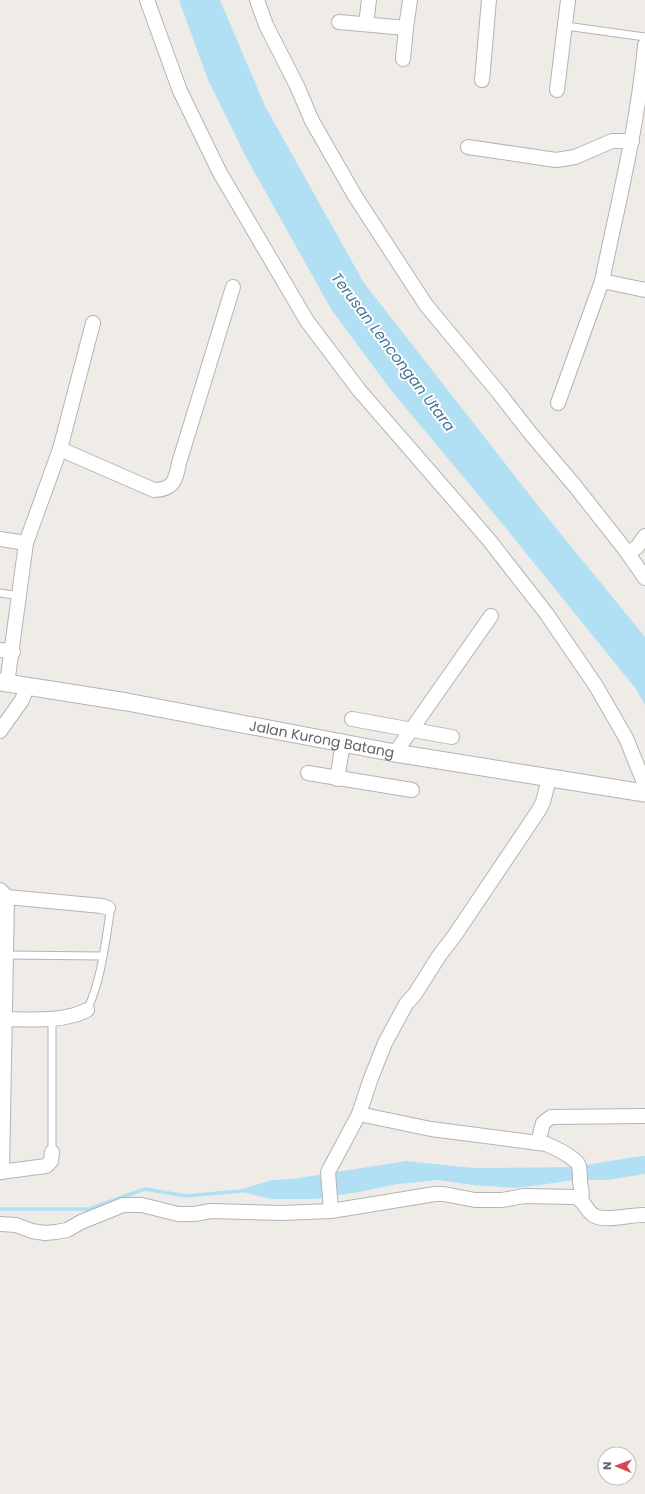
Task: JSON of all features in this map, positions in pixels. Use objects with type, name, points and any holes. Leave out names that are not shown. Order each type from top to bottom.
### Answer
[{"type":"street","points":[[147,0],[180,91],[220,173],[307,322],[359,390],[489,540],[546,612],[596,686],[626,738],[645,785]]},
{"type":"street","points":[[257,0],[266,24],[297,86],[312,121],[355,196],[422,299],[574,486],[628,554],[645,578]]},
{"type":"street","points":[[366,24],[369,0]]},
{"type":"street","points":[[403,59],[410,0]]},
{"type":"street","points":[[482,80],[489,0]]},
{"type":"street","points":[[557,90],[568,0]]},
{"type":"street","points":[[338,22],[406,28]]},
{"type":"street","points":[[558,403],[602,281],[642,95],[645,45]]},
{"type":"street","points":[[468,147],[556,160],[575,157],[612,141],[632,141]]},
{"type":"street","points":[[602,281],[645,290]]},
{"type":"street","points":[[60,449],[154,490],[163,490],[171,485],[175,481],[178,464],[233,287]]},
{"type":"street","points":[[4,683],[6,651],[19,596],[26,544],[60,449],[94,323]]},
{"type":"street","points":[[628,554],[637,548],[645,536]]},
{"type":"street","points":[[0,539],[26,544]]},
{"type":"street","points":[[395,753],[413,730],[491,616]]},
{"type":"street","name":"Jalan Kurong Batang","points":[[4,683],[127,702],[395,753],[645,793]]},
{"type":"street","points":[[0,731],[22,700],[27,687]]},
{"type":"street","points":[[352,719],[452,737]]},
{"type":"street","points":[[337,779],[342,743]]},
{"type":"street","points":[[308,773],[337,779],[412,790]]},
{"type":"street","points":[[331,1206],[328,1172],[359,1114],[385,1043],[406,1004],[415,994],[424,978],[455,935],[539,810],[543,802],[548,778]]},
{"type":"street","points":[[52,1152],[52,1161],[46,1166],[1,1172],[2,1019],[7,955],[4,893],[108,908]]},
{"type":"street","points":[[2,1019],[52,1019],[78,1014],[87,1010]]},
{"type":"street","points":[[359,1114],[431,1129],[481,1137],[538,1143],[556,1148],[576,1162],[579,1166],[580,1184],[583,1189],[581,1200]]},
{"type":"street","points":[[538,1143],[542,1124],[551,1117],[645,1116]]},
{"type":"street","points":[[0,1224],[16,1225],[32,1231],[45,1232],[67,1230],[81,1222],[123,1205],[142,1205],[178,1214],[194,1214],[211,1211],[264,1213],[435,1194],[444,1194],[475,1200],[502,1200],[541,1195],[575,1197],[581,1200],[590,1213],[598,1217],[606,1218],[645,1215]]},
{"type":"lane","points":[[566,26],[645,37]]},
{"type":"lane","points":[[0,593],[19,596]]},
{"type":"lane","points":[[87,1010],[93,996],[103,956],[110,913],[108,908]]},
{"type":"lane","points":[[7,955],[103,956]]},
{"type":"lane","points":[[52,1019],[52,1152]]},
{"type":"water","name":"Terusan Lencongan Utara","points":[[179,0],[220,0],[265,106],[364,283],[547,517],[645,637],[645,705],[636,689],[500,521],[390,389],[331,309],[246,157],[208,80]]},
{"type":"water","points":[[645,1156],[645,1174],[607,1180],[575,1180],[518,1188],[473,1185],[437,1180],[398,1184],[316,1199],[272,1199],[237,1191],[271,1180],[292,1179],[406,1161],[475,1168],[575,1167]]},
{"type":"waterway","points":[[0,1209],[89,1209],[145,1189],[186,1196],[241,1191]]}]
